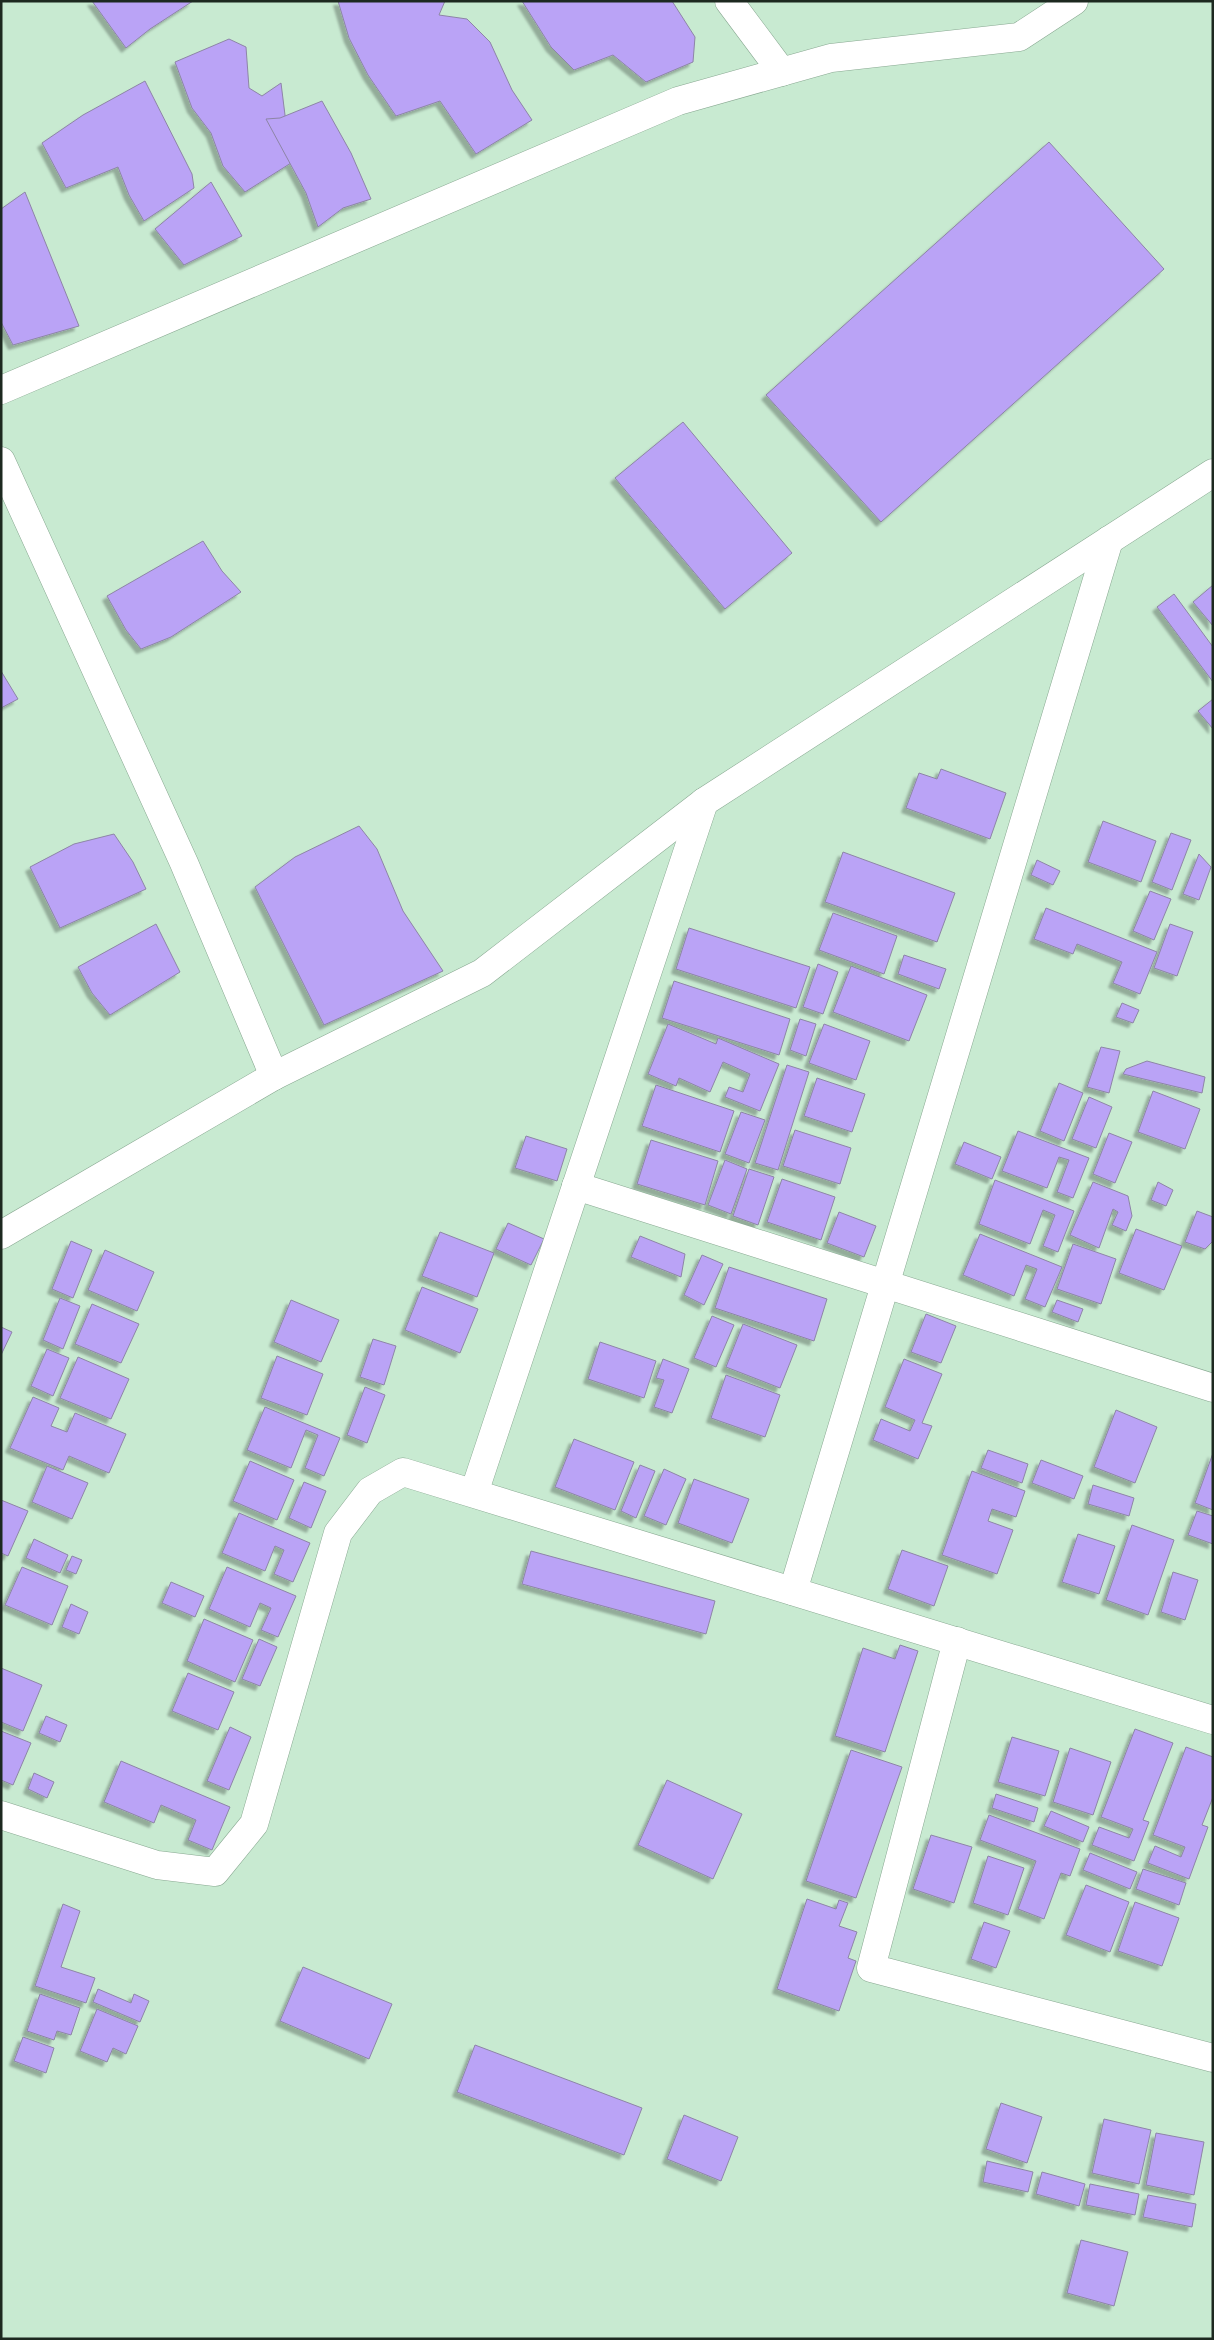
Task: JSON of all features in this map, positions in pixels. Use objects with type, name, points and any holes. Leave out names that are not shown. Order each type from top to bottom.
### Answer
[{"type":"street","points":[[729,1],[782,72]]},
{"type":"street","points":[[1,390],[678,101],[831,58],[1019,37],[1074,1]]},
{"type":"street","points":[[1,461],[184,863],[274,1076]]},
{"type":"street","points":[[1,1235],[274,1076],[482,972],[704,802],[1213,473]]},
{"type":"street","points":[[793,1592],[1109,540]]},
{"type":"street","points":[[474,1494],[704,802]]},
{"type":"street","points":[[576,1186],[1213,1388]]},
{"type":"street","points":[[1,1814],[156,1865],[215,1872],[254,1824],[338,1532],[370,1491],[403,1472],[1213,1720]]},
{"type":"street","points":[[957,1641],[871,1968],[1213,2058]]},
{"type":"building","points":[[92,1],[193,1],[150,29],[126,48]]},
{"type":"building","points":[[338,1],[445,1],[439,15],[467,19],[490,42],[512,90],[532,120],[476,154],[440,101],[396,116],[368,75],[349,38]]},
{"type":"building","points":[[522,1],[672,1],[695,37],[693,62],[646,82],[613,55],[574,70],[551,47]]},
{"type":"building","points":[[229,39],[246,47],[249,88],[262,96],[281,83],[291,163],[245,192],[223,166],[211,133],[192,108],[175,62]]},
{"type":"building","points":[[145,81],[192,174],[194,188],[144,221],[129,195],[118,167],[66,188],[42,143],[83,115]]},
{"type":"building","points":[[322,101],[351,153],[371,199],[343,208],[318,227],[306,193],[266,119],[280,118]]},
{"type":"building","points":[[1049,142],[1164,269],[881,522],[766,395]]},
{"type":"building","points":[[211,182],[242,236],[184,265],[155,229]]},
{"type":"building","points":[[25,192],[79,326],[13,345],[1,322],[1,209]]},
{"type":"building","points":[[683,422],[792,553],[725,609],[615,478]]},
{"type":"building","points":[[203,541],[222,571],[241,592],[171,637],[141,649],[126,630],[107,596]]},
{"type":"building","points":[[1213,585],[1213,626],[1193,602]]},
{"type":"building","points":[[1174,594],[1213,647],[1213,682],[1157,607]]},
{"type":"building","points":[[1,671],[18,699],[1,708]]},
{"type":"building","points":[[1213,699],[1213,729],[1198,711]]},
{"type":"building","points":[[941,769],[1006,793],[990,839],[906,808],[919,773],[937,779]]},
{"type":"building","points":[[1103,821],[1156,841],[1141,882],[1088,862]]},
{"type":"building","points":[[359,826],[377,849],[403,911],[443,971],[324,1025],[255,887],[295,857]]},
{"type":"building","points":[[1171,833],[1191,840],[1172,890],[1152,882]]},
{"type":"building","points":[[114,834],[133,862],[146,889],[60,928],[30,867],[74,844]]},
{"type":"building","points":[[843,852],[955,893],[937,942],[825,902]]},
{"type":"building","points":[[1199,854],[1211,867],[1199,900],[1183,894]]},
{"type":"building","points":[[1037,860],[1060,871],[1053,885],[1031,875]]},
{"type":"building","points":[[1150,891],[1171,899],[1154,940],[1133,931]]},
{"type":"building","points":[[1046,908],[1157,952],[1140,994],[1113,983],[1122,962],[1077,944],[1073,954],[1034,939]]},
{"type":"building","points":[[833,913],[897,936],[884,974],[819,950]]},
{"type":"building","points":[[156,924],[180,972],[110,1015],[92,993],[78,967]]},
{"type":"building","points":[[1170,924],[1193,932],[1177,976],[1154,968]]},
{"type":"building","points":[[689,928],[810,967],[796,1008],[676,969]]},
{"type":"building","points":[[904,955],[946,969],[939,989],[898,974]]},
{"type":"building","points":[[818,964],[838,972],[823,1014],[803,1007]]},
{"type":"building","points":[[851,966],[927,995],[909,1041],[833,1012]]},
{"type":"building","points":[[674,981],[790,1019],[779,1055],[662,1018]]},
{"type":"building","points":[[1122,1003],[1139,1010],[1133,1023],[1116,1017]]},
{"type":"building","points":[[800,1019],[816,1024],[806,1056],[790,1050]]},
{"type":"building","points":[[668,1024],[716,1044],[718,1038],[779,1064],[760,1111],[725,1097],[729,1087],[743,1092],[750,1074],[723,1062],[710,1092],[679,1078],[676,1086],[648,1074]]},
{"type":"building","points":[[824,1024],[870,1041],[856,1080],[809,1063]]},
{"type":"building","points":[[1101,1047],[1120,1051],[1109,1093],[1087,1087]]},
{"type":"building","points":[[1147,1061],[1205,1077],[1202,1093],[1123,1074],[1126,1069]]},
{"type":"building","points":[[787,1065],[809,1072],[778,1170],[755,1163]]},
{"type":"building","points":[[817,1078],[865,1094],[852,1132],[804,1116]]},
{"type":"building","points":[[1059,1083],[1083,1093],[1064,1141],[1040,1131]]},
{"type":"building","points":[[656,1085],[734,1111],[720,1152],[642,1126]]},
{"type":"building","points":[[1153,1091],[1200,1109],[1185,1149],[1138,1132]]},
{"type":"building","points":[[1089,1097],[1112,1107],[1096,1148],[1072,1139]]},
{"type":"building","points":[[741,1112],[765,1120],[749,1163],[725,1154]]},
{"type":"building","points":[[795,1130],[851,1148],[840,1184],[783,1166]]},
{"type":"building","points":[[1018,1131],[1089,1158],[1073,1198],[1057,1192],[1069,1160],[1059,1157],[1047,1188],[1002,1171]]},
{"type":"building","points":[[1109,1133],[1132,1142],[1115,1183],[1093,1174]]},
{"type":"building","points":[[526,1136],[567,1149],[557,1181],[515,1168]]},
{"type":"building","points":[[651,1140],[718,1161],[705,1205],[637,1184]]},
{"type":"building","points":[[964,1142],[1001,1157],[992,1179],[955,1164]]},
{"type":"building","points":[[725,1160],[747,1169],[731,1214],[708,1205]]},
{"type":"building","points":[[749,1169],[774,1177],[758,1225],[733,1216]]},
{"type":"building","points":[[782,1179],[835,1197],[821,1240],[767,1222]]},
{"type":"building","points":[[995,1180],[1074,1211],[1058,1252],[1043,1246],[1055,1215],[1043,1210],[1030,1244],[979,1224]]},
{"type":"building","points":[[1093,1182],[1128,1196],[1132,1216],[1126,1231],[1112,1225],[1118,1212],[1113,1209],[1099,1248],[1070,1235]]},
{"type":"building","points":[[1158,1182],[1173,1190],[1166,1206],[1151,1200]]},
{"type":"building","points":[[1197,1211],[1213,1217],[1213,1241],[1205,1249],[1185,1242]]},
{"type":"building","points":[[839,1212],[876,1226],[864,1257],[827,1243]]},
{"type":"building","points":[[508,1223],[544,1239],[531,1265],[496,1249]]},
{"type":"building","points":[[1136,1229],[1182,1246],[1164,1290],[1119,1273]]},
{"type":"building","points":[[440,1232],[494,1253],[477,1297],[422,1276]]},
{"type":"building","points":[[980,1234],[1062,1267],[1045,1307],[1025,1299],[1037,1269],[1026,1265],[1014,1296],[963,1275]]},
{"type":"building","points":[[640,1236],[685,1254],[681,1277],[631,1257]]},
{"type":"building","points":[[71,1241],[92,1250],[73,1298],[52,1289]]},
{"type":"building","points":[[1073,1244],[1116,1259],[1101,1304],[1057,1289]]},
{"type":"building","points":[[105,1250],[154,1272],[137,1311],[88,1290]]},
{"type":"building","points":[[702,1255],[723,1264],[704,1305],[684,1295]]},
{"type":"building","points":[[729,1267],[827,1299],[814,1341],[715,1308]]},
{"type":"building","points":[[422,1287],[478,1309],[460,1353],[405,1330]]},
{"type":"building","points":[[60,1298],[80,1306],[63,1349],[43,1340]]},
{"type":"building","points":[[291,1300],[339,1320],[321,1362],[274,1342]]},
{"type":"building","points":[[1057,1300],[1083,1309],[1078,1322],[1052,1312]]},
{"type":"building","points":[[92,1304],[139,1324],[121,1363],[75,1344]]},
{"type":"building","points":[[926,1314],[956,1326],[941,1363],[911,1352]]},
{"type":"building","points":[[712,1316],[734,1325],[716,1367],[694,1358]]},
{"type":"building","points":[[743,1324],[797,1345],[780,1388],[726,1367]]},
{"type":"building","points":[[1,1327],[12,1332],[1,1355]]},
{"type":"building","points":[[373,1339],[396,1346],[384,1385],[360,1377]]},
{"type":"building","points":[[600,1342],[656,1361],[644,1398],[588,1379]]},
{"type":"building","points":[[47,1349],[69,1358],[53,1396],[31,1386]]},
{"type":"building","points":[[277,1356],[323,1374],[307,1415],[261,1398]]},
{"type":"building","points":[[78,1357],[129,1379],[111,1419],[60,1398]]},
{"type":"building","points":[[663,1359],[689,1369],[672,1413],[654,1407],[664,1380],[656,1378]]},
{"type":"building","points":[[904,1359],[942,1374],[922,1423],[932,1426],[918,1459],[873,1440],[881,1419],[910,1431],[915,1420],[885,1407]]},
{"type":"building","points":[[726,1375],[780,1395],[765,1437],[711,1418]]},
{"type":"building","points":[[365,1387],[385,1395],[367,1443],[347,1435]]},
{"type":"building","points":[[33,1397],[59,1408],[51,1426],[67,1432],[75,1413],[126,1434],[109,1473],[69,1456],[63,1470],[10,1448]]},
{"type":"building","points":[[265,1407],[340,1438],[324,1476],[305,1468],[318,1435],[306,1430],[291,1468],[247,1450]]},
{"type":"building","points":[[1116,1410],[1157,1427],[1135,1483],[1094,1467]]},
{"type":"building","points":[[574,1439],[634,1462],[615,1510],[555,1487]]},
{"type":"building","points":[[988,1450],[1028,1464],[1022,1483],[981,1468]]},
{"type":"building","points":[[1213,1453],[1213,1510],[1195,1503]]},
{"type":"building","points":[[1041,1460],[1083,1476],[1074,1499],[1032,1483]]},
{"type":"building","points":[[250,1461],[294,1480],[277,1520],[233,1501]]},
{"type":"building","points":[[640,1465],[655,1471],[636,1518],[621,1511]]},
{"type":"building","points":[[47,1466],[88,1483],[72,1519],[32,1502]]},
{"type":"building","points":[[664,1469],[686,1479],[666,1525],[644,1516]]},
{"type":"building","points":[[972,1471],[1025,1491],[1016,1517],[992,1509],[988,1521],[1013,1530],[997,1574],[942,1555]]},
{"type":"building","points":[[694,1479],[749,1499],[732,1543],[678,1523]]},
{"type":"building","points":[[304,1482],[326,1491],[311,1528],[289,1518]]},
{"type":"building","points":[[1093,1485],[1134,1498],[1129,1516],[1088,1504]]},
{"type":"building","points":[[1,1500],[28,1511],[8,1556],[1,1553]]},
{"type":"building","points":[[1197,1511],[1213,1516],[1213,1544],[1188,1535]]},
{"type":"building","points":[[239,1513],[310,1543],[293,1582],[274,1574],[284,1550],[275,1546],[265,1571],[222,1553]]},
{"type":"building","points":[[1132,1525],[1174,1540],[1148,1615],[1106,1600]]},
{"type":"building","points":[[1078,1534],[1115,1546],[1099,1594],[1062,1582]]},
{"type":"building","points":[[34,1539],[68,1555],[60,1573],[26,1558]]},
{"type":"building","points":[[902,1550],[948,1566],[934,1606],[888,1589]]},
{"type":"building","points":[[531,1551],[715,1601],[706,1634],[522,1584]]},
{"type":"building","points":[[72,1556],[82,1560],[76,1574],[66,1570]]},
{"type":"building","points":[[22,1567],[68,1586],[52,1625],[5,1605]]},
{"type":"building","points":[[227,1567],[296,1596],[278,1637],[261,1630],[271,1608],[260,1603],[250,1627],[209,1609]]},
{"type":"building","points":[[1173,1572],[1198,1580],[1185,1620],[1161,1612]]},
{"type":"building","points":[[171,1582],[204,1596],[195,1617],[162,1603]]},
{"type":"building","points":[[71,1604],[88,1612],[79,1634],[62,1627]]},
{"type":"building","points":[[204,1619],[253,1640],[235,1682],[187,1661]]},
{"type":"building","points":[[259,1639],[277,1647],[260,1686],[242,1679]]},
{"type":"building","points":[[900,1645],[918,1651],[885,1752],[835,1736],[863,1648],[895,1659]]},
{"type":"building","points":[[1,1668],[42,1685],[23,1731],[1,1722]]},
{"type":"building","points":[[188,1673],[234,1692],[218,1730],[172,1711]]},
{"type":"building","points":[[46,1716],[67,1725],[60,1742],[39,1733]]},
{"type":"building","points":[[230,1727],[251,1737],[229,1790],[207,1781]]},
{"type":"building","points":[[1135,1729],[1173,1743],[1143,1820],[1149,1822],[1134,1861],[1092,1845],[1099,1827],[1129,1838],[1133,1829],[1101,1817]]},
{"type":"building","points":[[1,1731],[31,1743],[13,1785],[1,1780]]},
{"type":"building","points":[[1012,1737],[1059,1751],[1045,1796],[998,1782]]},
{"type":"building","points":[[1186,1747],[1213,1757],[1213,1797],[1202,1825],[1208,1827],[1189,1879],[1148,1863],[1155,1846],[1181,1857],[1185,1847],[1153,1835]]},
{"type":"building","points":[[1070,1748],[1111,1762],[1093,1815],[1053,1802]]},
{"type":"building","points":[[851,1750],[902,1767],[856,1898],[806,1881]]},
{"type":"building","points":[[121,1761],[230,1807],[212,1850],[188,1840],[196,1820],[161,1805],[154,1823],[104,1802]]},
{"type":"building","points":[[34,1773],[54,1782],[47,1798],[28,1789]]},
{"type":"building","points":[[667,1780],[742,1814],[713,1879],[638,1845]]},
{"type":"building","points":[[996,1794],[1038,1808],[1034,1822],[992,1808]]},
{"type":"building","points":[[1051,1811],[1089,1827],[1083,1842],[1044,1826]]},
{"type":"building","points":[[989,1815],[1080,1849],[1070,1876],[1061,1873],[1044,1919],[1018,1909],[1036,1861],[980,1840]]},
{"type":"building","points":[[931,1835],[972,1847],[954,1903],[913,1889]]},
{"type":"building","points":[[1090,1853],[1137,1872],[1130,1889],[1083,1870]]},
{"type":"building","points":[[988,1856],[1024,1868],[1008,1915],[973,1903]]},
{"type":"building","points":[[1143,1869],[1186,1883],[1179,1905],[1136,1889]]},
{"type":"building","points":[[1086,1885],[1129,1902],[1110,1952],[1066,1935]]},
{"type":"building","points":[[807,1899],[836,1909],[839,1900],[848,1903],[839,1926],[857,1932],[848,1958],[856,1961],[839,2011],[777,1989]]},
{"type":"building","points":[[1135,1902],[1179,1918],[1162,1966],[1118,1951]]},
{"type":"building","points":[[63,1904],[80,1911],[61,1967],[95,1978],[86,2003],[35,1986]]},
{"type":"building","points":[[984,1922],[1010,1931],[996,1968],[971,1959]]},
{"type":"building","points":[[303,1967],[392,2004],[369,2059],[280,2021]]},
{"type":"building","points":[[98,1989],[131,2003],[134,1994],[149,2001],[140,2022],[93,2002]]},
{"type":"building","points":[[40,1994],[80,2008],[71,2035],[57,2031],[54,2040],[27,2031]]},
{"type":"building","points":[[97,2009],[138,2026],[126,2054],[113,2048],[107,2062],[80,2051]]},
{"type":"building","points":[[23,2037],[54,2048],[46,2073],[14,2061]]},
{"type":"building","points":[[475,2045],[642,2108],[624,2155],[457,2092]]},
{"type":"building","points":[[1001,2103],[1042,2117],[1027,2163],[986,2149]]},
{"type":"building","points":[[684,2115],[738,2137],[721,2181],[667,2159]]},
{"type":"building","points":[[1104,2119],[1151,2130],[1139,2184],[1092,2173]]},
{"type":"building","points":[[1156,2133],[1204,2142],[1194,2195],[1146,2185]]},
{"type":"building","points":[[987,2161],[1033,2172],[1028,2192],[983,2182]]},
{"type":"building","points":[[1042,2172],[1085,2184],[1079,2206],[1036,2194]]},
{"type":"building","points":[[1090,2184],[1139,2194],[1135,2215],[1086,2205]]},
{"type":"building","points":[[1148,2195],[1196,2204],[1192,2227],[1143,2217]]},
{"type":"building","points":[[1081,2240],[1128,2252],[1114,2306],[1067,2293]]}]
